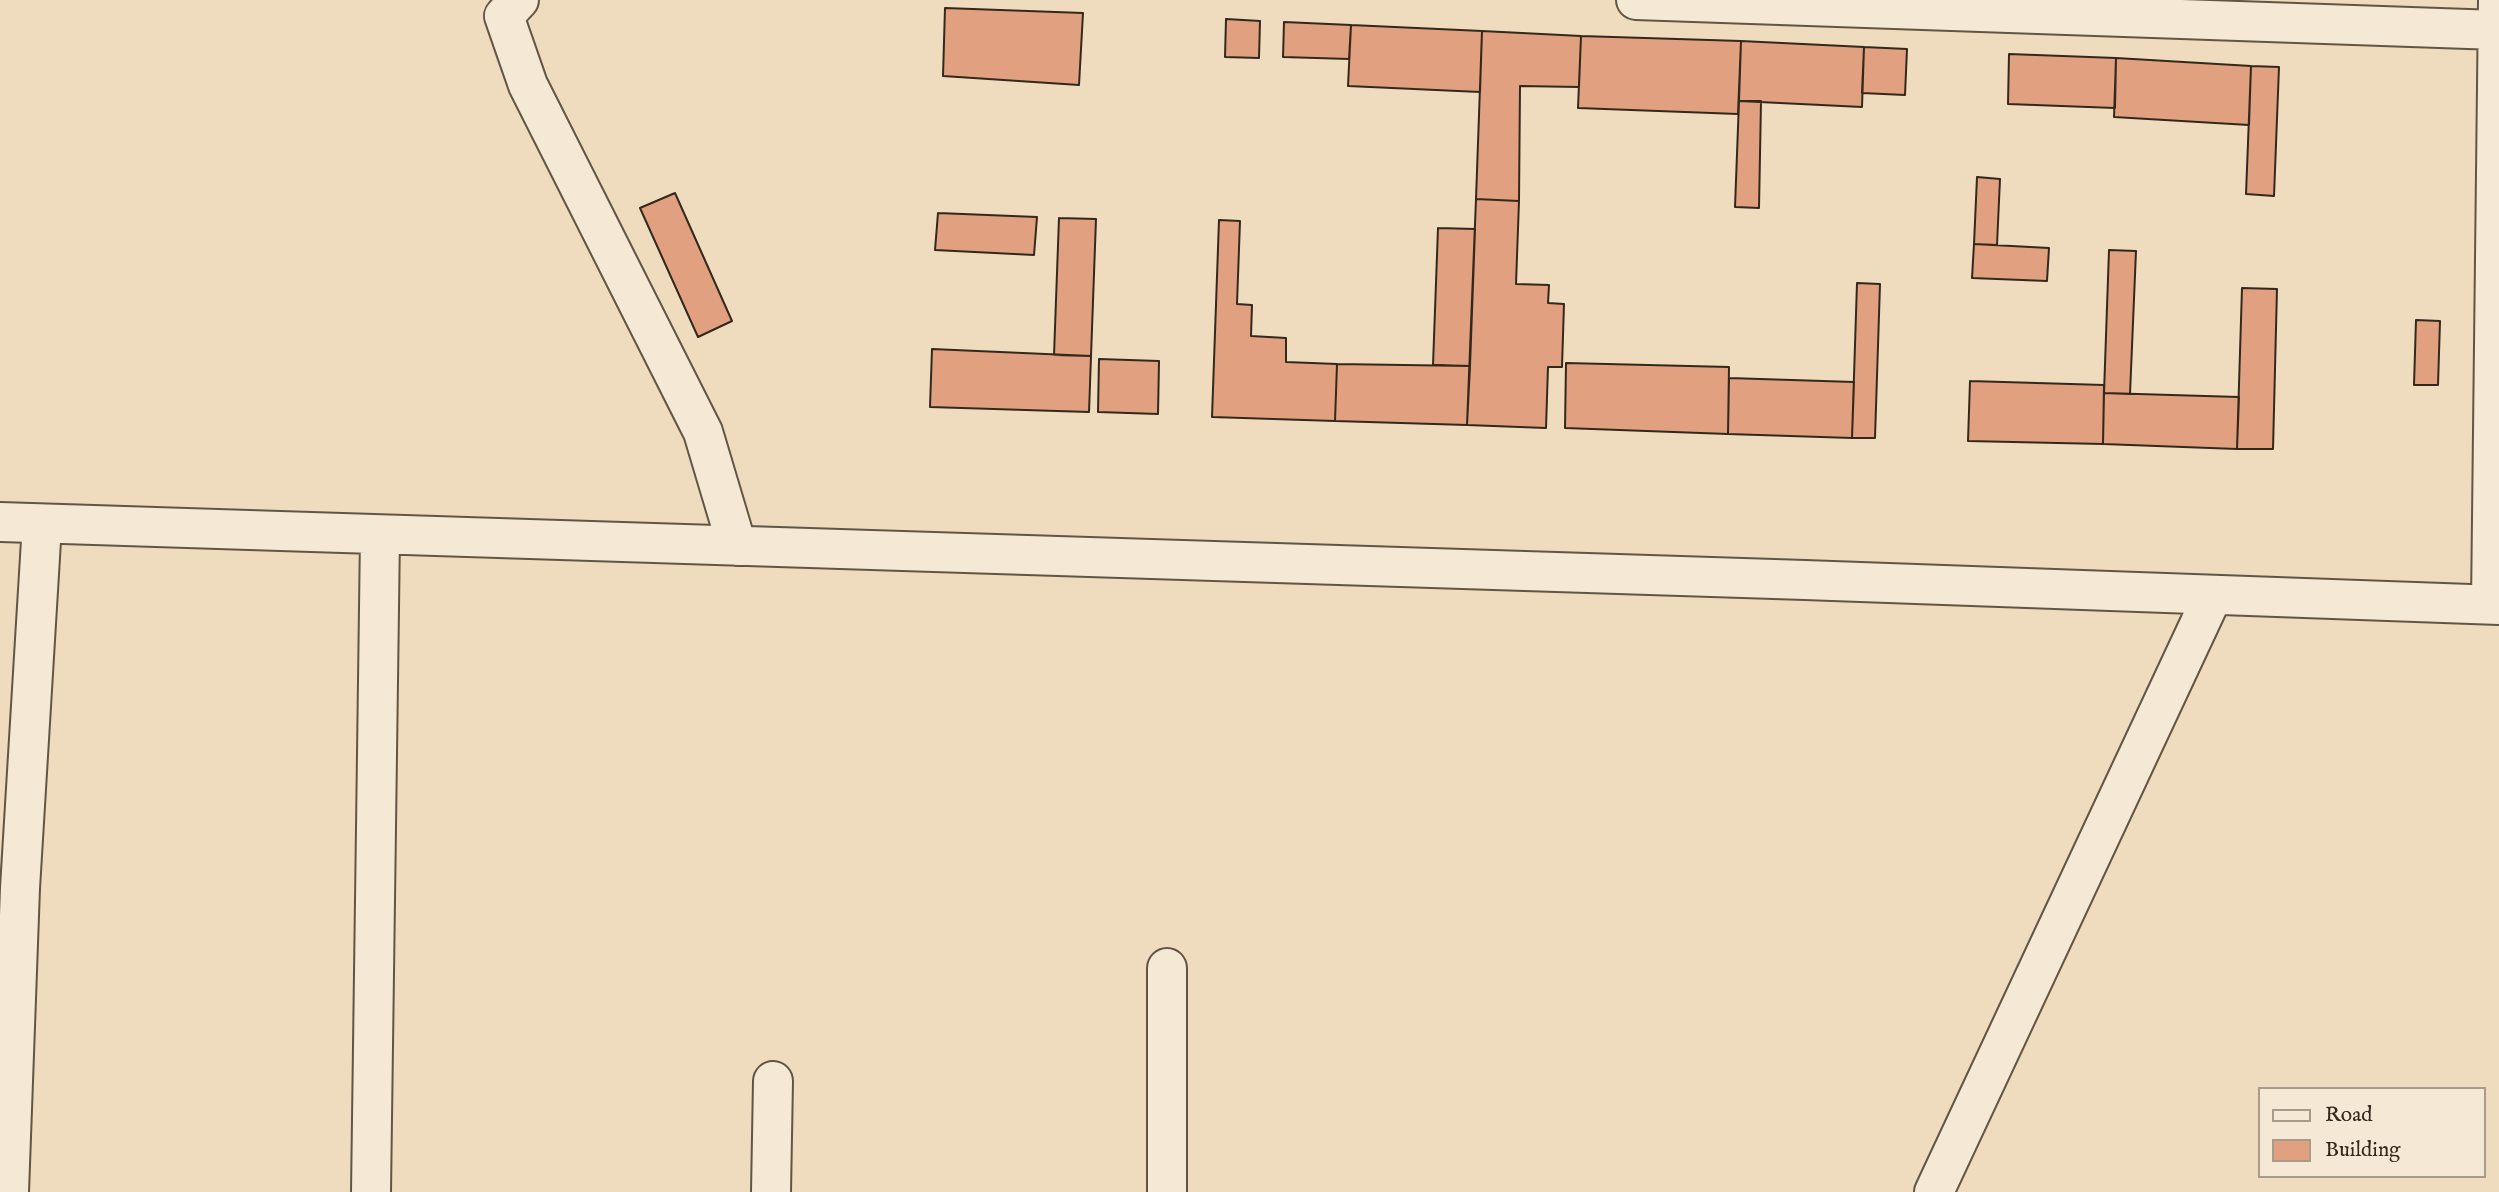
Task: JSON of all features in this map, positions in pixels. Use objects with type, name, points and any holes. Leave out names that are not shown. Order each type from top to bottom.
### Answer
[{"type":"street","points":[[519,0],[504,16],[528,85],[703,432],[737,546]]},
{"type":"street","points":[[0,522],[2495,605],[2497,15],[1636,0]]},
{"type":"street","points":[[6,1176],[42,524]]},
{"type":"street","points":[[371,1192],[380,535]]},
{"type":"street","points":[[1934,1192],[2213,595]]},
{"type":"street","points":[[1167,968],[1167,1192]]},
{"type":"street","points":[[771,1192],[773,1081]]},
{"type":"building","points":[[945,8],[1083,13],[1079,85],[943,76]]},
{"type":"building","points":[[1226,19],[1260,21],[1259,58],[1225,57]]},
{"type":"building","points":[[1284,22],[1351,25],[1349,59],[1283,57]]},
{"type":"building","points":[[1351,25],[1482,31],[1480,92],[1348,86]]},
{"type":"building","points":[[1482,31],[1581,36],[1579,87],[1520,86],[1519,201],[1476,199]]},
{"type":"building","points":[[1581,36],[1741,41],[1738,114],[1578,108]]},
{"type":"building","points":[[1741,41],[1864,47],[1862,107],[1739,101]]},
{"type":"building","points":[[1864,47],[1907,49],[1905,95],[1862,93]]},
{"type":"building","points":[[2009,54],[2116,58],[2115,108],[2008,104]]},
{"type":"building","points":[[2116,58],[2251,66],[2249,125],[2114,117]]},
{"type":"building","points":[[2251,66],[2279,67],[2274,196],[2246,194]]},
{"type":"building","points":[[1739,101],[1761,101],[1759,208],[1735,207]]},
{"type":"building","points":[[1977,177],[2000,179],[1997,245],[1974,244]]},
{"type":"building","points":[[675,193],[732,321],[698,337],[640,208]]},
{"type":"building","points":[[1476,199],[1519,201],[1516,284],[1549,285],[1548,303],[1564,304],[1562,367],[1548,367],[1546,428],[1467,425]]},
{"type":"building","points":[[938,213],[1037,217],[1034,255],[935,250]]},
{"type":"building","points":[[1059,218],[1096,219],[1091,356],[1054,355]]},
{"type":"building","points":[[1219,220],[1240,221],[1237,304],[1252,305],[1251,336],[1286,338],[1286,362],[1337,364],[1335,421],[1212,417]]},
{"type":"building","points":[[1438,228],[1475,229],[1470,366],[1433,365]]},
{"type":"building","points":[[1974,244],[2049,248],[2047,281],[1972,278]]},
{"type":"building","points":[[2109,250],[2136,251],[2130,394],[2104,393]]},
{"type":"building","points":[[1857,283],[1880,284],[1875,438],[1852,438]]},
{"type":"building","points":[[2242,288],[2277,289],[2273,449],[2237,449]]},
{"type":"building","points":[[2416,320],[2440,321],[2438,385],[2414,385]]},
{"type":"building","points":[[932,349],[1091,356],[1089,412],[930,407]]},
{"type":"building","points":[[1099,359],[1159,361],[1158,414],[1098,412]]},
{"type":"building","points":[[1566,363],[1729,367],[1728,434],[1565,428]]},
{"type":"building","points":[[1337,364],[1470,366],[1467,425],[1335,421]]},
{"type":"building","points":[[1729,378],[1854,382],[1852,438],[1728,434]]},
{"type":"building","points":[[1970,381],[2104,385],[2103,444],[1968,441]]},
{"type":"building","points":[[2104,393],[2239,397],[2237,449],[2103,444]]}]
